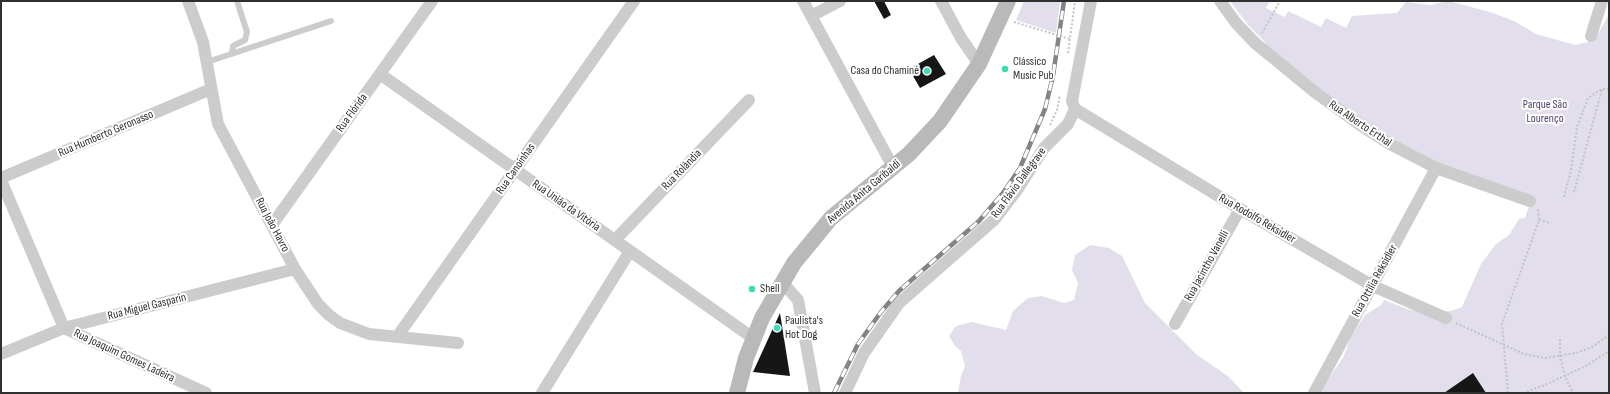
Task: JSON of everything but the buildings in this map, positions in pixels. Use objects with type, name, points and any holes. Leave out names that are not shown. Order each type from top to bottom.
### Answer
[{"type":"main road","name":"Avenida Anita Garibaldi","points":[[737,393],[753,338],[762,318],[782,282],[806,247],[831,218],[893,167],[925,138],[940,121],[979,64],[1008,1]]},
{"type":"street","name":"Rua João Havro","points":[[188,1],[199,29],[207,62],[218,124],[295,269],[318,304],[340,323],[369,334],[458,342]]},
{"type":"street","name":"Rua Flórida","points":[[272,225],[432,1]]},
{"type":"street","name":"Rua Canoinhas","points":[[397,337],[634,1]]},
{"type":"street","points":[[803,1],[893,167]]},
{"type":"street","points":[[811,16],[840,1]]},
{"type":"street","points":[[941,1],[961,38],[979,64]]},
{"type":"street","points":[[1075,109],[1072,101],[1090,1]]},
{"type":"street","name":"Rua Alberto Erthal","points":[[1220,1],[1236,23],[1255,43],[1316,93],[1360,125],[1388,143],[1436,168],[1530,201]]},
{"type":"street","points":[[1591,36],[1602,1]]},
{"type":"street","name":"Rua União da Vitória","points":[[380,74],[753,338]]},
{"type":"street","name":"Rua Humberto Geronasso","points":[[1,179],[211,89]]},
{"type":"street","name":"Rua Rolândia","points":[[615,240],[749,100]]},
{"type":"street","name":"Rua Rodolfo Reksidler","points":[[1075,109],[1240,209],[1373,286],[1446,318]]},
{"type":"street","name":"Rua Flávio Dallegrave","points":[[845,393],[864,353],[886,319],[912,291],[994,220],[1017,190],[1040,152],[1068,124],[1075,109]]},
{"type":"street","name":"Rua Ottília Reksidler","points":[[1314,393],[1436,168]]},
{"type":"street","points":[[1,179],[64,328]]},
{"type":"street","name":"Rua Jacintho Vanelli","points":[[1175,324],[1240,209]]},
{"type":"street","points":[[542,393],[630,251]]},
{"type":"street","name":"Rua Miguel Gasparin","points":[[1,354],[64,328],[295,269]]},
{"type":"street","points":[[782,282],[798,300],[814,393]]},
{"type":"street","name":"Rua Joaquim Gomes Ladeira","points":[[64,328],[206,393]]},
{"type":"lane","points":[[232,54],[233,46],[245,40],[247,32],[237,1]]},
{"type":"lane","points":[[207,62],[331,21]]},
{"type":"path","points":[[1068,54],[1075,1]]},
{"type":"path","points":[[1255,43],[1280,1]]},
{"type":"path","points":[[1002,16],[1012,21],[1070,39]]},
{"type":"path","points":[[1574,192],[1602,89]]},
{"type":"path","points":[[1564,197],[1571,170],[1577,127],[1588,98],[1602,89],[1609,89]]},
{"type":"path","points":[[1057,110],[1061,93]]},
{"type":"path","points":[[1508,393],[1502,324],[1539,220],[1539,213],[1536,206],[1530,201]]},
{"type":"path","points":[[1539,220],[1552,223]]},
{"type":"path","points":[[1446,318],[1504,346],[1524,354],[1545,358],[1560,357],[1576,353],[1592,347],[1609,335]]},
{"type":"path","points":[[1560,339],[1560,357],[1565,376],[1573,393]]},
{"type":"path","points":[[1523,393],[1586,366],[1609,351]]},
{"type":"green space","points":[[1024,1],[1060,1],[1056,33],[1016,20]]},
{"type":"green space","name":"Parque São Lourenço","points":[[1230,1],[1270,1],[1266,8],[1285,17],[1288,11],[1321,27],[1326,18],[1346,28],[1352,16],[1397,13],[1406,2],[1430,5],[1448,1],[1490,12],[1514,21],[1536,34],[1575,45],[1588,42],[1598,34],[1609,14],[1609,393],[1319,393],[1344,356],[1351,336],[1365,315],[1381,305],[1384,300],[1410,310],[1429,313],[1451,311],[1462,307],[1481,264],[1496,244],[1509,235],[1519,219],[1525,218],[1529,206],[1468,176],[1409,150],[1360,123],[1266,49],[1265,42],[1249,26]]},
{"type":"green space","points":[[1090,245],[1109,248],[1122,256],[1145,303],[1196,354],[1229,377],[1244,393],[958,393],[961,376],[965,366],[961,351],[955,346],[949,336],[956,326],[972,322],[1006,330],[1013,311],[1028,298],[1042,296],[1064,303],[1074,300],[1078,283],[1072,270],[1075,255]]},
{"type":"railway","points":[[834,393],[858,344],[881,312],[899,291],[979,221],[1003,193],[1020,168],[1045,109],[1053,76],[1064,1]]},
{"type":"place","name":"Clássico Music Pub","points":[[1005,69]]},
{"type":"place","name":"Casa do Chaminé","points":[[927,71]]},
{"type":"place","name":"Shell","points":[[752,289]]},
{"type":"place","name":"Paulista's Hot Dog","points":[[777,328]]}]
